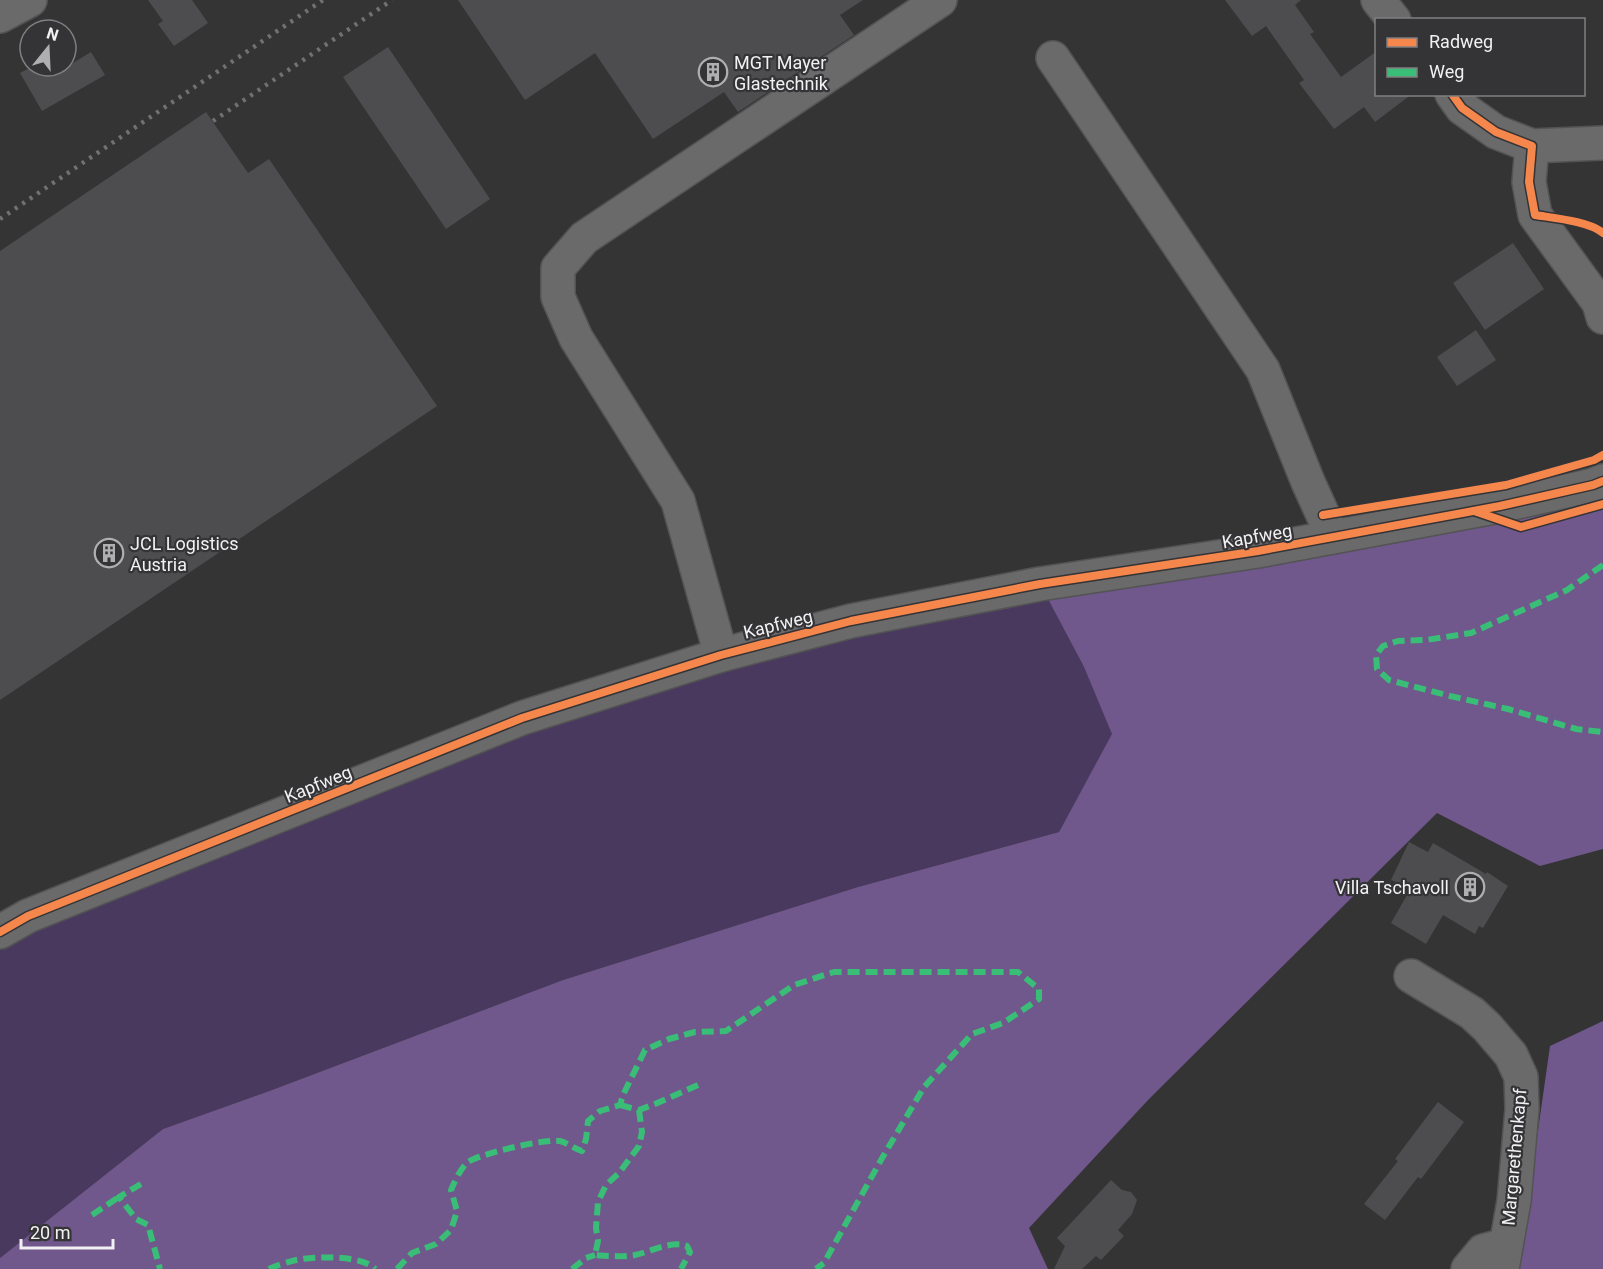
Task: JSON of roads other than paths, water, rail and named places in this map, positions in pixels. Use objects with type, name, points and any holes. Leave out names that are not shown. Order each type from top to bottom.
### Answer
[{"type":"street","points":[[0,16],[30,0]]},
{"type":"street","points":[[721,654],[678,501],[576,338],[558,297],[558,268],[584,238],[940,0]]},
{"type":"street","points":[[1378,0],[1392,18]]},
{"type":"street","points":[[1053,58],[1263,370],[1333,537]]},
{"type":"street","points":[[1453,96],[1462,108],[1496,132],[1532,146],[1603,143]]},
{"type":"street","points":[[1532,146],[1528,182],[1535,215],[1599,303],[1603,317]]},
{"type":"street","name":"Kapfweg","points":[[0,932],[28,916],[522,718],[721,654],[851,621],[1041,584],[1258,551],[1500,506],[1603,481]]},
{"type":"street","name":"Margarethenkapf","points":[[1411,976],[1472,1013],[1511,1056],[1521,1077],[1522,1109],[1514,1201],[1504,1257],[1483,1251],[1468,1269]]},
{"type":"railway","points":[[0,219],[323,0]]},
{"type":"railway","points":[[213,121],[392,0]]},
{"type":"place","name":"MGT Mayer Glastechnik","points":[[713,72]]},
{"type":"place","name":"JCL Logistics Austria","points":[[109,553]]},
{"type":"place","name":"Villa Tschavoll","points":[[1470,887]]}]
